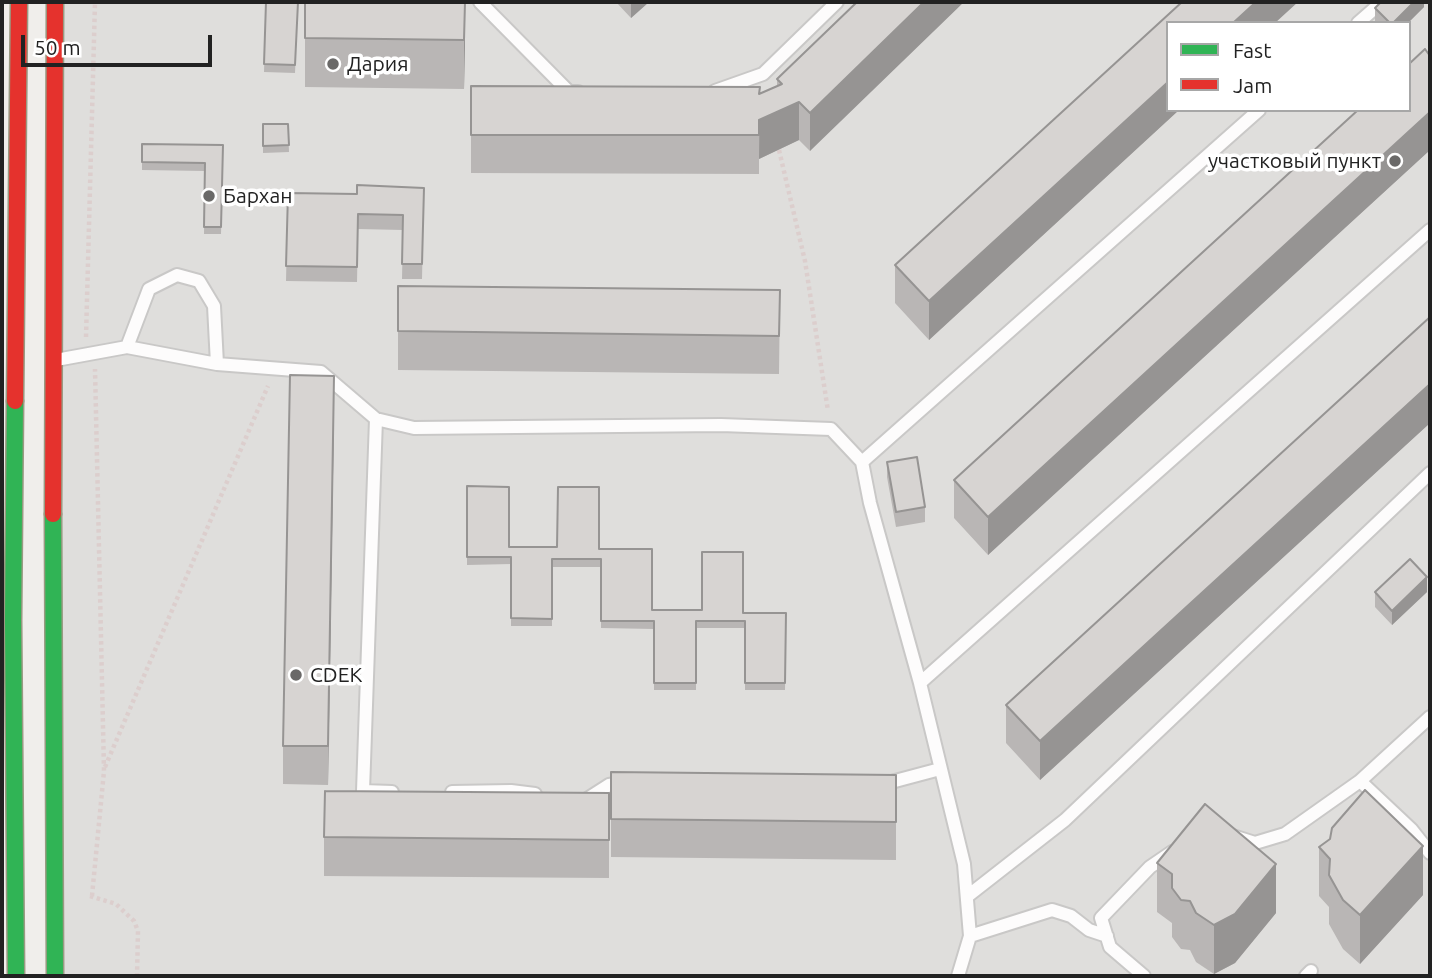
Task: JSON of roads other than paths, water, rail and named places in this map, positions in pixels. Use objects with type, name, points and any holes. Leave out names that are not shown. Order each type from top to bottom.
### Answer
[{"type":"main road","points":[[16,976],[7,813],[19,2]]},
{"type":"main road","points":[[55,2],[52,361],[52,811],[56,896],[55,976]]},
{"type":"lane","points":[[480,2],[569,92],[596,93]]},
{"type":"lane","points":[[706,91],[720,91],[763,74],[837,2]]},
{"type":"lane","points":[[1360,21],[1382,2]]},
{"type":"lane","points":[[862,462],[1257,112]]},
{"type":"lane","points":[[920,682],[1430,230]]},
{"type":"lane","points":[[127,348],[149,289],[177,275],[199,281],[214,306],[216,364]]},
{"type":"lane","points":[[52,361],[127,348],[216,364],[321,372],[376,419],[414,428],[721,425],[831,429],[862,462],[920,682],[969,895],[970,936],[958,976]]},
{"type":"lane","points":[[376,419],[363,790],[408,793]]},
{"type":"lane","points":[[969,895],[1065,820],[1430,473]]},
{"type":"lane","points":[[1224,833],[1255,843],[1285,834],[1360,781],[1430,717]]},
{"type":"lane","points":[[868,787],[940,769]]},
{"type":"lane","points":[[1360,781],[1412,829],[1430,853]]},
{"type":"lane","points":[[566,799],[583,802],[609,785],[642,783]]},
{"type":"lane","points":[[434,793],[512,791],[552,797]]},
{"type":"lane","points":[[1144,976],[1110,947],[1101,918],[1150,867],[1179,846]]},
{"type":"lane","points":[[970,936],[1052,910],[1071,916],[1089,930],[1107,936]]},
{"type":"place","name":"Дария","points":[[333,64]]},
{"type":"place","name":"участковый пункт","points":[[1395,161]]},
{"type":"place","name":"Бархан","points":[[209,196]]},
{"type":"place","name":"CDEK","points":[[296,675]]}]
